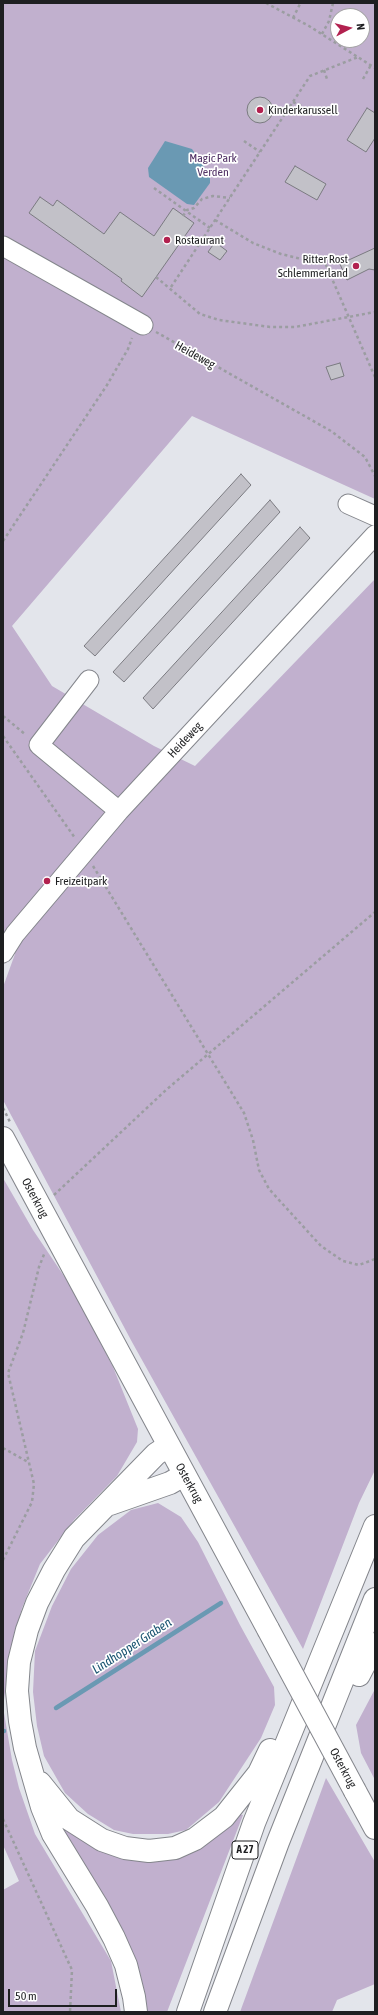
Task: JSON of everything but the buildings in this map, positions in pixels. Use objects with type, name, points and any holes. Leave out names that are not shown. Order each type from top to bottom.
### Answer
[{"type":"main road","name":"Osterkrug","points":[[3,1138],[375,1828]]},
{"type":"main road","points":[[136,2012],[126,1965],[97,1906],[53,1834],[42,1807],[32,1773],[20,1720],[17,1691],[19,1662],[27,1630],[37,1603],[54,1570],[74,1538],[156,1454],[168,1446]]},
{"type":"main road","points":[[107,1505],[170,1483],[184,1475]]},
{"type":"main road","name":"A 27","points":[[188,2012],[254,1824],[375,1526]]},
{"type":"main road","name":"A 27","points":[[215,2012],[278,1842],[375,1599]]},
{"type":"main road","points":[[317,1743],[338,1725],[364,1664],[375,1644]]},
{"type":"main road","points":[[32,1773],[69,1818],[102,1840],[125,1848],[149,1851],[175,1848],[195,1838],[213,1826],[224,1817],[243,1795],[259,1774],[287,1708],[308,1691]]},
{"type":"lane","points":[[3,246],[140,323]]},
{"type":"lane","points":[[348,504],[375,516]]},
{"type":"lane","name":"Heideweg","points":[[3,953],[15,934],[118,812],[375,535]]},
{"type":"lane","points":[[90,680],[40,745],[118,812]]},
{"type":"path","points":[[266,3],[322,34],[375,68]]},
{"type":"path","points":[[322,34],[329,21],[334,3]]},
{"type":"path","points":[[293,18],[300,4]]},
{"type":"path","points":[[171,287],[310,76],[358,57]]},
{"type":"path","points":[[363,79],[371,65]]},
{"type":"path","points":[[324,70],[327,79]]},
{"type":"path","points":[[293,102],[304,107]]},
{"type":"path","points":[[244,141],[260,152]]},
{"type":"path","points":[[154,188],[187,210],[210,228]]},
{"type":"path","points":[[184,216],[187,210],[194,208],[202,199],[213,196],[230,198]]},
{"type":"path","points":[[215,220],[253,243],[274,251],[326,265],[375,377]]},
{"type":"path","points":[[156,277],[171,287],[187,304],[200,314],[220,320],[270,327],[295,327],[375,312]]},
{"type":"path","points":[[3,541],[107,385],[128,349],[140,323]]},
{"type":"path","name":"Heideweg","points":[[140,323],[331,431],[365,457],[375,476]]},
{"type":"path","points":[[3,716],[40,745]]},
{"type":"path","points":[[3,736],[40,786],[84,852],[210,1053],[244,1112],[253,1140],[259,1170],[269,1188],[321,1246],[342,1261],[359,1265],[375,1259]]},
{"type":"path","points":[[51,1198],[166,1090],[375,912]]},
{"type":"path","points":[[3,1560],[32,1502],[34,1484],[8,1373],[23,1333],[39,1267],[46,1250]]},
{"type":"path","points":[[3,1448],[28,1462]]},
{"type":"path","points":[[3,1819],[72,1970],[70,2012]]},
{"type":"green space","name":"Magic Park Verden","points":[[3,3],[375,3],[375,499],[192,416],[12,626],[52,686],[154,746],[195,766],[375,579],[375,1470],[359,1503],[303,1649],[132,1342],[3,1100],[3,987],[15,954],[3,945]]},
{"type":"green space","points":[[3,1178],[33,1230],[72,1288],[113,1367],[138,1429],[137,1442],[117,1476],[74,1520],[40,1564],[22,1608],[11,1649],[3,1707]]},
{"type":"green space","points":[[158,1503],[181,1517],[198,1542],[240,1625],[274,1687],[275,1705],[261,1738],[219,1802],[186,1830],[168,1834],[133,1834],[114,1830],[88,1814],[65,1793],[44,1756],[37,1726],[33,1692],[35,1651],[52,1606],[71,1569],[98,1535],[131,1510]]},
{"type":"green space","points":[[375,1689],[375,1780],[361,1753],[356,1725]]},
{"type":"green space","points":[[3,1707],[12,1760],[19,1788],[35,1834],[111,1961],[121,2012],[3,2012],[3,1890],[19,1881],[3,1845]]},
{"type":"green space","points":[[326,1778],[375,1862],[375,1984],[337,2000],[332,2012],[240,2012]]},
{"type":"green space","points":[[51,1809],[123,1856],[239,1814],[243,1815],[167,2012],[143,2012]]},
{"type":"water","points":[[165,141],[192,149],[210,175],[210,183],[194,205],[187,204],[149,177],[148,168]]},
{"type":"waterway","name":"Lindhopper Graben","points":[[56,1708],[221,1603]]},
{"type":"place","name":"Kinderkarussell","points":[[260,110]]},
{"type":"place","name":"Rostaurant","points":[[167,240]]},
{"type":"place","name":"Ritter Rost Schlemmerland","points":[[356,266]]},
{"type":"place","name":"Freizeitpark","points":[[47,881]]}]
